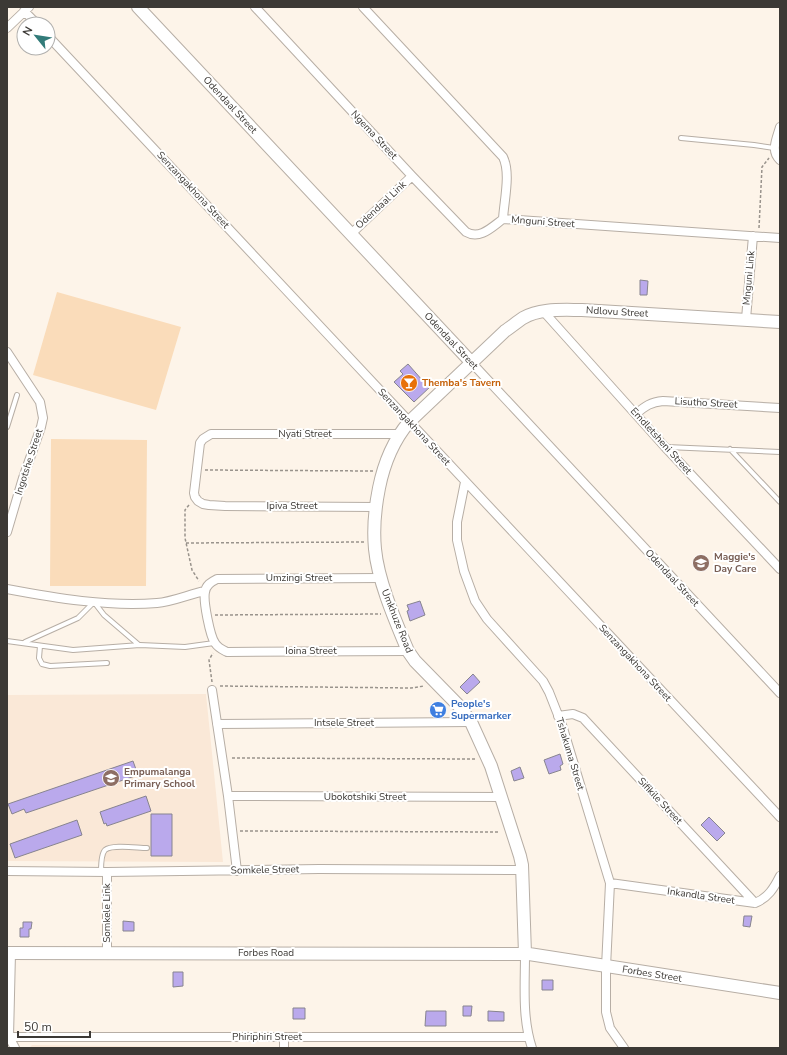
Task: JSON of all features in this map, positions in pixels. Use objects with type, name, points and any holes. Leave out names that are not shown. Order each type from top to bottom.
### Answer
[{"type":"street","name":"Odendaal Street","points":[[138,7],[780,693]]},
{"type":"street","name":"Ngema Street","points":[[255,7],[466,232],[476,235],[486,232],[503,219]]},
{"type":"street","name":"Mnguni Street","points":[[363,7],[503,157],[506,162],[507,173],[503,219],[780,238]]},
{"type":"street","points":[[7,28],[26,9]]},
{"type":"street","name":"Senzangakhona Street","points":[[56,45],[780,817]]},
{"type":"street","points":[[780,127],[774,150],[780,160]]},
{"type":"street","name":"Odendaal Link","points":[[350,234],[412,176]]},
{"type":"street","name":"Mnguni Link","points":[[746,319],[756,236]]},
{"type":"street","name":"Ndlovu Street","points":[[471,362],[516,322],[529,315],[544,312],[582,310],[780,322]]},
{"type":"street","name":"Emdletsheni Street","points":[[544,312],[665,447],[780,569]]},
{"type":"street","name":"Ingotshe Street","points":[[7,352],[40,402],[43,418],[7,532]]},
{"type":"street","name":"Umkhuze Road","points":[[471,362],[409,422],[399,434],[387,457],[376,507],[375,542],[377,564],[393,614],[408,651],[415,661],[459,706],[471,722],[488,759],[520,856],[522,870],[525,954]]},
{"type":"street","name":"Lisutho Street","points":[[636,414],[645,406],[663,400],[780,408]]},
{"type":"street","name":"Nyati Street","points":[[196,470],[200,443],[211,434],[399,434]]},
{"type":"street","points":[[195,497],[196,470]]},
{"type":"street","name":"Tshakuma Street","points":[[465,482],[457,522],[457,534],[464,571],[475,600],[487,619],[543,681],[549,692],[558,716],[610,884],[606,967],[606,1012],[610,1028],[624,1048]]},
{"type":"street","name":"Ipiva Street","points":[[195,497],[198,501],[208,505],[376,507]]},
{"type":"street","name":"Umzingi Street","points":[[205,591],[212,582],[217,579],[381,578]]},
{"type":"street","points":[[7,589],[39,595],[94,602],[159,603],[205,591],[204,598],[215,644]]},
{"type":"street","name":"Ioina Street","points":[[215,644],[228,652],[408,651]]},
{"type":"street","points":[[212,688],[223,758],[237,871]]},
{"type":"street","name":"Sifikile Street","points":[[558,716],[573,714],[583,718],[755,903]]},
{"type":"street","name":"Intsele Street","points":[[217,724],[471,722]]},
{"type":"street","name":"Ubokotshiki Street","points":[[228,796],[501,797]]},
{"type":"street","name":"Somkele Street","points":[[7,871],[104,872],[319,869],[522,870]]},
{"type":"street","name":"Somkele Link","points":[[104,872],[107,954]]},
{"type":"street","points":[[755,903],[768,896],[780,876]]},
{"type":"street","name":"Inkandla Street","points":[[610,884],[755,903]]},
{"type":"street","points":[[9,953],[8,1037],[15,1048]]},
{"type":"street","name":"Forbes Road","points":[[9,953],[525,954]]},
{"type":"street","points":[[525,954],[524,1003],[528,1037],[532,1048]]},
{"type":"street","name":"Forbes Street","points":[[525,954],[780,993]]},
{"type":"street","name":"Phiriphiri Street","points":[[8,1037],[528,1037]]},
{"type":"street","points":[[284,1037],[284,1048]]},
{"type":"lane","points":[[681,138],[774,150]]},
{"type":"lane","points":[[7,427],[17,395]]},
{"type":"lane","points":[[665,447],[780,452]]},
{"type":"lane","points":[[730,449],[780,502]]},
{"type":"lane","points":[[25,642],[78,618],[94,602],[104,616],[140,645]]},
{"type":"lane","points":[[7,641],[25,642],[40,646],[73,650],[140,645],[185,646],[215,644]]},
{"type":"lane","points":[[40,646],[39,658],[42,664],[50,666],[107,664]]},
{"type":"lane","points":[[104,872],[103,854],[105,850],[119,847],[146,848]]},
{"type":"path","points":[[756,236],[762,167],[774,150]]},
{"type":"path","points":[[196,470],[383,471]]},
{"type":"path","points":[[195,497],[185,510],[186,543],[192,570],[205,591]]},
{"type":"path","points":[[186,543],[375,542]]},
{"type":"path","points":[[208,615],[393,614]]},
{"type":"path","points":[[215,644],[209,660],[212,688],[412,688],[438,685]]},
{"type":"path","points":[[223,758],[488,759]]},
{"type":"path","points":[[232,832],[512,832]]},
{"type":"shaded area","points":[[57,292],[181,327],[156,410],[33,375]]},
{"type":"shaded area","points":[[51,439],[147,440],[146,586],[50,586]]},
{"type":"shaded area","name":"Empumalanga Primary School","points":[[206,694],[223,862],[7,861],[7,695]]},
{"type":"shaded area","points":[[32,1045],[270,1048],[29,1048]]},
{"type":"building","points":[[640,280],[648,281],[647,295],[640,295]]},
{"type":"building","points":[[408,364],[423,381],[425,380],[431,386],[414,402],[394,382],[403,374],[400,371]]},
{"type":"building","points":[[420,601],[425,615],[410,621],[407,605]]},
{"type":"building","points":[[473,674],[480,682],[467,694],[460,687]]},
{"type":"building","points":[[560,754],[563,764],[560,766],[561,770],[549,774],[544,760]]},
{"type":"building","name":"Empumalanga Primary School","points":[[133,761],[138,775],[26,813],[24,809],[12,814],[8,804]]},
{"type":"building","points":[[520,767],[524,778],[514,781],[511,771]]},
{"type":"building","points":[[146,796],[151,811],[107,826],[106,823],[104,824],[100,812]]},
{"type":"building","name":"Empumalanga Primary School","points":[[151,814],[172,814],[172,856],[151,856]]},
{"type":"building","points":[[709,817],[725,833],[717,841],[701,825]]},
{"type":"building","points":[[77,820],[82,835],[15,858],[10,844]]},
{"type":"building","points":[[744,916],[752,916],[750,927],[743,926]]},
{"type":"building","points":[[123,921],[134,922],[134,931],[123,931]]},
{"type":"building","points":[[23,922],[32,922],[31,929],[29,929],[29,937],[20,937],[20,928],[23,928]]},
{"type":"building","points":[[173,972],[183,972],[183,986],[173,987]]},
{"type":"building","points":[[542,980],[553,980],[553,990],[542,990]]},
{"type":"building","points":[[463,1006],[472,1006],[471,1016],[463,1016]]},
{"type":"building","points":[[293,1008],[305,1008],[305,1019],[293,1019]]},
{"type":"building","points":[[426,1011],[446,1011],[446,1026],[425,1026]]},
{"type":"building","points":[[488,1011],[504,1012],[504,1021],[488,1021]]},
{"type":"place","name":"Themba's Tavern","points":[[409,383]]},
{"type":"place","name":"Maggie's Day Care","points":[[701,563]]},
{"type":"place","name":"People's Supermarker","points":[[438,710]]},
{"type":"place","name":"Empumalanga Primary School","points":[[111,778]]}]
